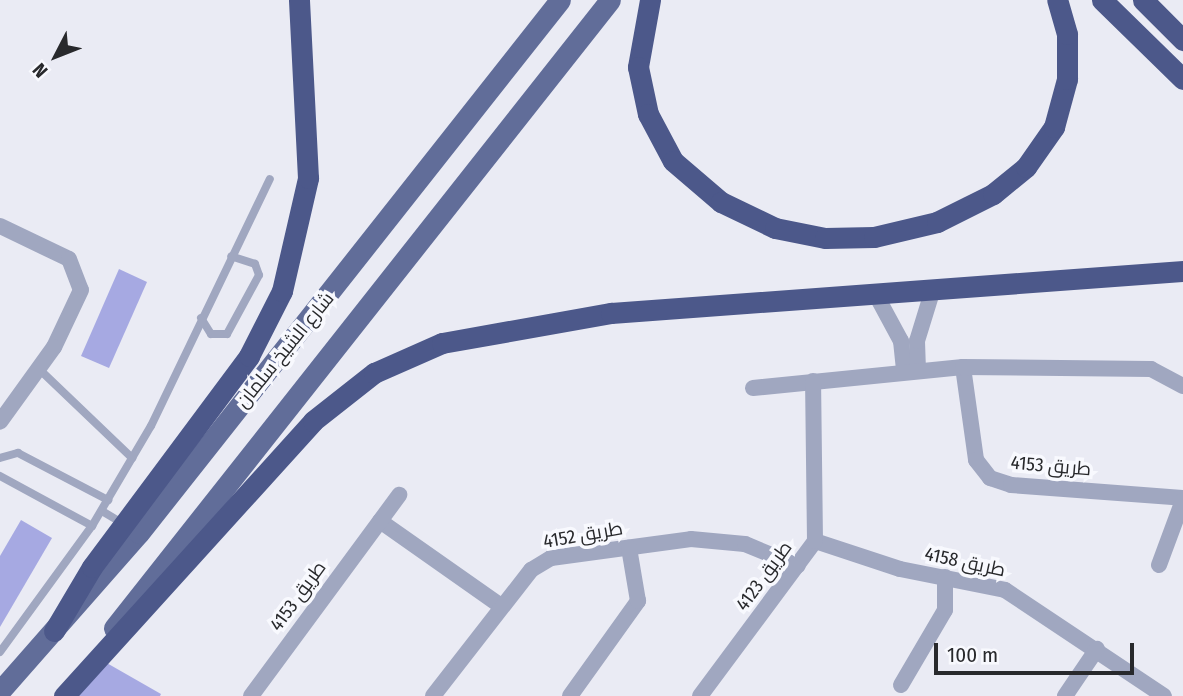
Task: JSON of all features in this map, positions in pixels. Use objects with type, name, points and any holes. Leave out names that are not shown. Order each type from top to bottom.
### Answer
[{"type":"highway","points":[[54,631],[131,529],[248,356],[291,268],[308,178],[299,0]]},
{"type":"highway","points":[[650,0],[638,67],[648,114],[673,161],[721,202],[775,228],[825,238],[874,237],[937,222],[993,194],[1026,167],[1054,127],[1067,79],[1067,33],[1056,0]]},
{"type":"highway","points":[[1101,0],[1183,79]]},
{"type":"highway","points":[[1143,0],[1183,40]]},
{"type":"highway","points":[[63,696],[313,421],[374,373],[442,343],[520,324],[875,293],[1183,271]]},
{"type":"main road","name":"شارع الشيخ سلمان","points":[[131,529],[560,0]]},
{"type":"main road","name":"شارع الشيخ سلمان","points":[[63,696],[610,0]]},
{"type":"main road","points":[[0,691],[54,631]]},
{"type":"street","points":[[0,226],[54,248],[78,269],[78,302],[39,369],[0,422]]},
{"type":"street","points":[[911,370],[933,289]]},
{"type":"street","points":[[875,293],[901,341],[911,370]]},
{"type":"street","points":[[753,388],[911,370],[963,367],[1151,369],[1182,384]]},
{"type":"street","name":"طريق 4153","points":[[963,367],[976,460],[990,478],[1011,485],[1183,499]]},
{"type":"street","name":"طريق 4123","points":[[701,696],[815,541],[813,381]]},
{"type":"street","name":"طريق 4153","points":[[251,696],[399,495]]},
{"type":"street","points":[[1159,565],[1183,499]]},
{"type":"street","points":[[380,521],[501,606]]},
{"type":"street","name":"طريق 4152","points":[[433,696],[501,606],[539,562],[629,548],[724,540],[798,566]]},
{"type":"street","name":"طريق 4158","points":[[815,541],[1025,600],[1164,696]]},
{"type":"street","points":[[570,696],[638,601],[629,548]]},
{"type":"street","points":[[901,685],[941,620],[946,577]]},
{"type":"street","points":[[1065,696],[1097,649]]},
{"type":"lane","points":[[0,652],[102,511],[132,458],[270,179]]},
{"type":"lane","points":[[201,318],[211,334],[228,334],[259,275],[255,264],[231,257]]},
{"type":"lane","points":[[39,369],[132,458]]},
{"type":"lane","points":[[0,458],[18,453],[108,500]]},
{"type":"lane","points":[[0,477],[92,526]]},
{"type":"lane","points":[[102,511],[131,529]]},
{"type":"building","points":[[119,269],[147,282],[109,368],[81,356]]},
{"type":"building","points":[[21,520],[52,538],[0,627],[0,556]]},
{"type":"building","points":[[105,662],[161,694],[160,696],[69,696]]}]
